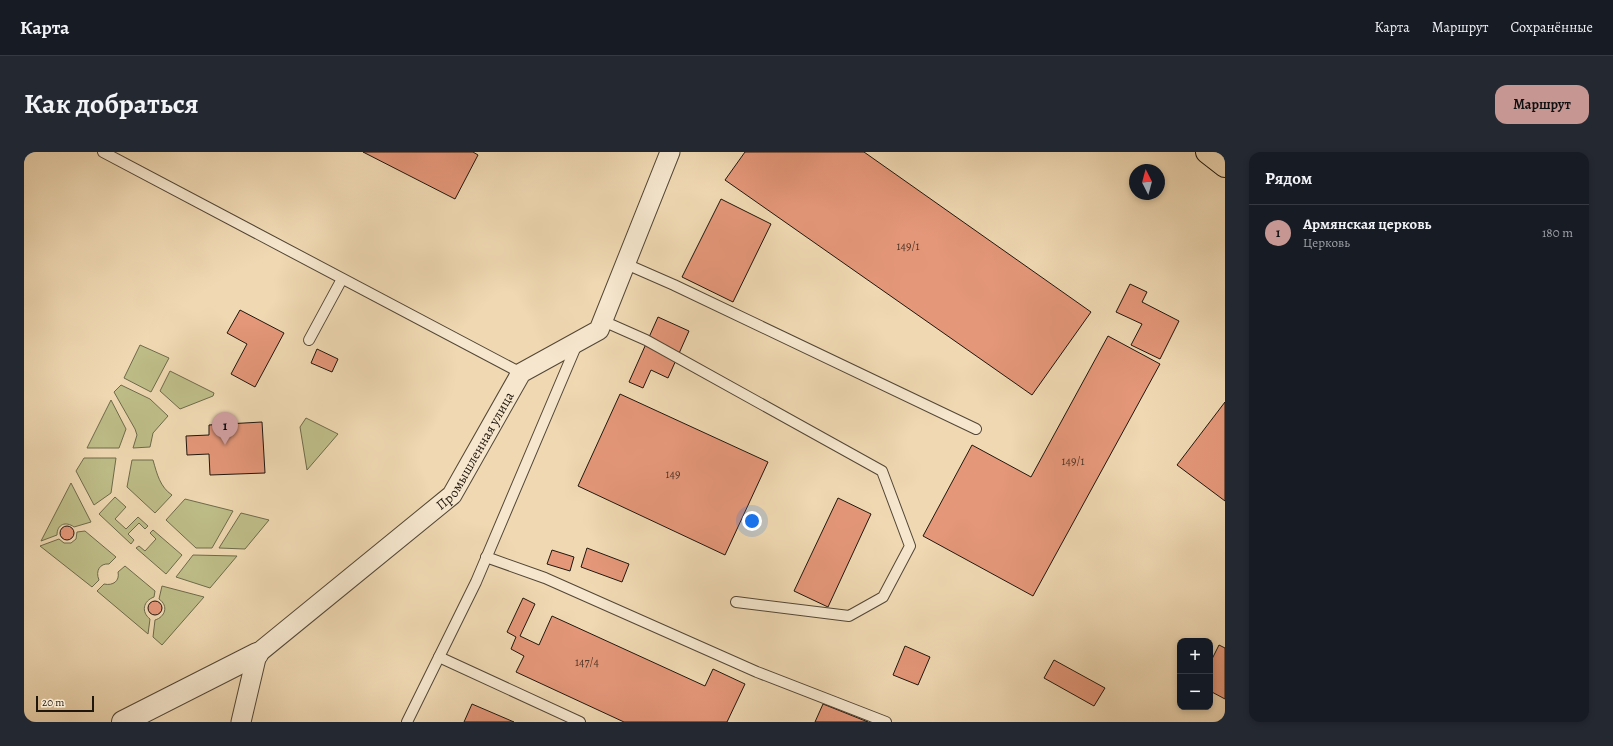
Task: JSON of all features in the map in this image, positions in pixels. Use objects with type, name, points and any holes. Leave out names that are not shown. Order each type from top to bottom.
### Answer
[{"type":"main road","points":[[1207,152],[1225,166]]},
{"type":"street","points":[[520,373],[599,330],[670,152]]},
{"type":"street","name":"Промышленная улица","points":[[257,654],[452,495],[520,373]]},
{"type":"street","points":[[123,722],[257,654]]},
{"type":"street","points":[[241,722],[257,654]]},
{"type":"lane","points":[[103,152],[520,373]]},
{"type":"lane","points":[[626,264],[674,285],[976,429]]},
{"type":"lane","points":[[309,340],[342,279]]},
{"type":"lane","points":[[603,321],[646,340],[882,471],[910,546],[883,598],[849,616],[736,602]]},
{"type":"lane","points":[[407,722],[486,557],[578,342]]},
{"type":"lane","points":[[486,557],[545,578],[757,672],[886,722]]},
{"type":"lane","points":[[439,657],[580,722]]},
{"type":"shaded area","points":[[140,345],[169,358],[151,392],[124,378]]},
{"type":"shaded area","points":[[170,371],[214,393],[213,396],[180,409],[160,391]]},
{"type":"shaded area","points":[[121,385],[150,399],[168,416],[153,433],[150,447],[133,448],[137,435],[135,429],[114,392]]},
{"type":"shaded area","points":[[111,400],[126,429],[119,448],[87,448]]},
{"type":"shaded area","points":[[306,418],[338,434],[307,470],[300,427]]},
{"type":"shaded area","points":[[84,458],[116,458],[111,493],[94,505],[76,471]]},
{"type":"shaded area","points":[[132,460],[153,460],[162,484],[172,495],[155,513],[127,487]]},
{"type":"shaded area","points":[[71,483],[91,522],[74,527],[68,524],[62,525],[57,531],[57,535],[41,541]]},
{"type":"shaded area","points":[[115,497],[126,507],[115,519],[126,529],[138,517],[148,526],[145,529],[139,523],[128,534],[134,540],[131,544],[99,514]]},
{"type":"shaded area","points":[[185,499],[233,511],[212,548],[196,548],[166,520]]},
{"type":"shaded area","points":[[241,513],[269,520],[245,549],[219,548]]},
{"type":"shaded area","points":[[153,530],[182,555],[166,574],[136,548],[139,546],[145,551],[156,539],[150,533]]},
{"type":"shaded area","points":[[85,531],[116,557],[109,564],[103,565],[99,568],[99,580],[92,587],[40,546],[59,539],[64,543],[71,543],[76,539],[77,532]]},
{"type":"shaded area","points":[[193,555],[237,556],[210,588],[176,577]]},
{"type":"shaded area","points":[[125,566],[155,591],[154,597],[147,601],[144,607],[145,613],[150,619],[148,634],[97,591],[104,584],[115,582],[118,578],[118,572]]},
{"type":"shaded area","points":[[162,586],[204,597],[162,645],[153,637],[155,620],[163,614],[165,608],[159,599]]},
{"type":"building","points":[[363,152],[473,152],[478,155],[455,199]]},
{"type":"building","points":[[745,152],[864,152],[1091,312],[1032,395],[725,180]]},
{"type":"building","points":[[721,199],[771,224],[733,302],[682,277]]},
{"type":"building","points":[[1130,284],[1147,292],[1142,302],[1179,321],[1160,359],[1131,345],[1142,324],[1116,312]]},
{"type":"building","points":[[240,310],[284,333],[255,387],[231,374],[247,344],[227,333]]},
{"type":"building","points":[[658,317],[689,331],[668,378],[651,370],[643,388],[629,382]]},
{"type":"building","points":[[1108,336],[1160,364],[1033,596],[923,536],[972,445],[1031,477]]},
{"type":"building","points":[[317,349],[338,359],[332,372],[311,363]]},
{"type":"building","points":[[620,394],[768,462],[725,555],[578,486]]},
{"type":"building","points":[[1225,402],[1225,501],[1177,465]]},
{"type":"building","points":[[262,422],[265,473],[210,475],[209,454],[187,455],[186,436],[209,435],[209,425]]},
{"type":"building","points":[[838,498],[871,514],[828,607],[794,591]]},
{"type":"building","points":[[67,526],[72,528],[74,533],[72,538],[67,540],[62,538],[60,533],[62,528]]},
{"type":"building","points":[[587,548],[629,564],[622,582],[581,567]]},
{"type":"building","points":[[552,550],[574,557],[570,571],[547,564]]},
{"type":"building","points":[[523,598],[535,604],[520,636],[539,645],[552,616],[705,686],[713,669],[745,684],[727,722],[624,722],[516,672],[524,656],[511,649],[516,637],[507,632]]},
{"type":"building","points":[[155,601],[160,603],[162,608],[160,613],[155,615],[150,613],[148,608],[150,603]]},
{"type":"building","points":[[1219,645],[1225,648],[1225,699],[1213,693],[1213,657]]},
{"type":"building","points":[[905,646],[930,657],[918,685],[893,675]]},
{"type":"building","points":[[1054,660],[1105,688],[1094,706],[1044,678]]},
{"type":"building","points":[[472,704],[514,722],[464,722]]},
{"type":"building","points":[[823,704],[868,722],[815,722]]},
{"type":"place","name":"Армянская церковь","points":[[225,445]]}]
